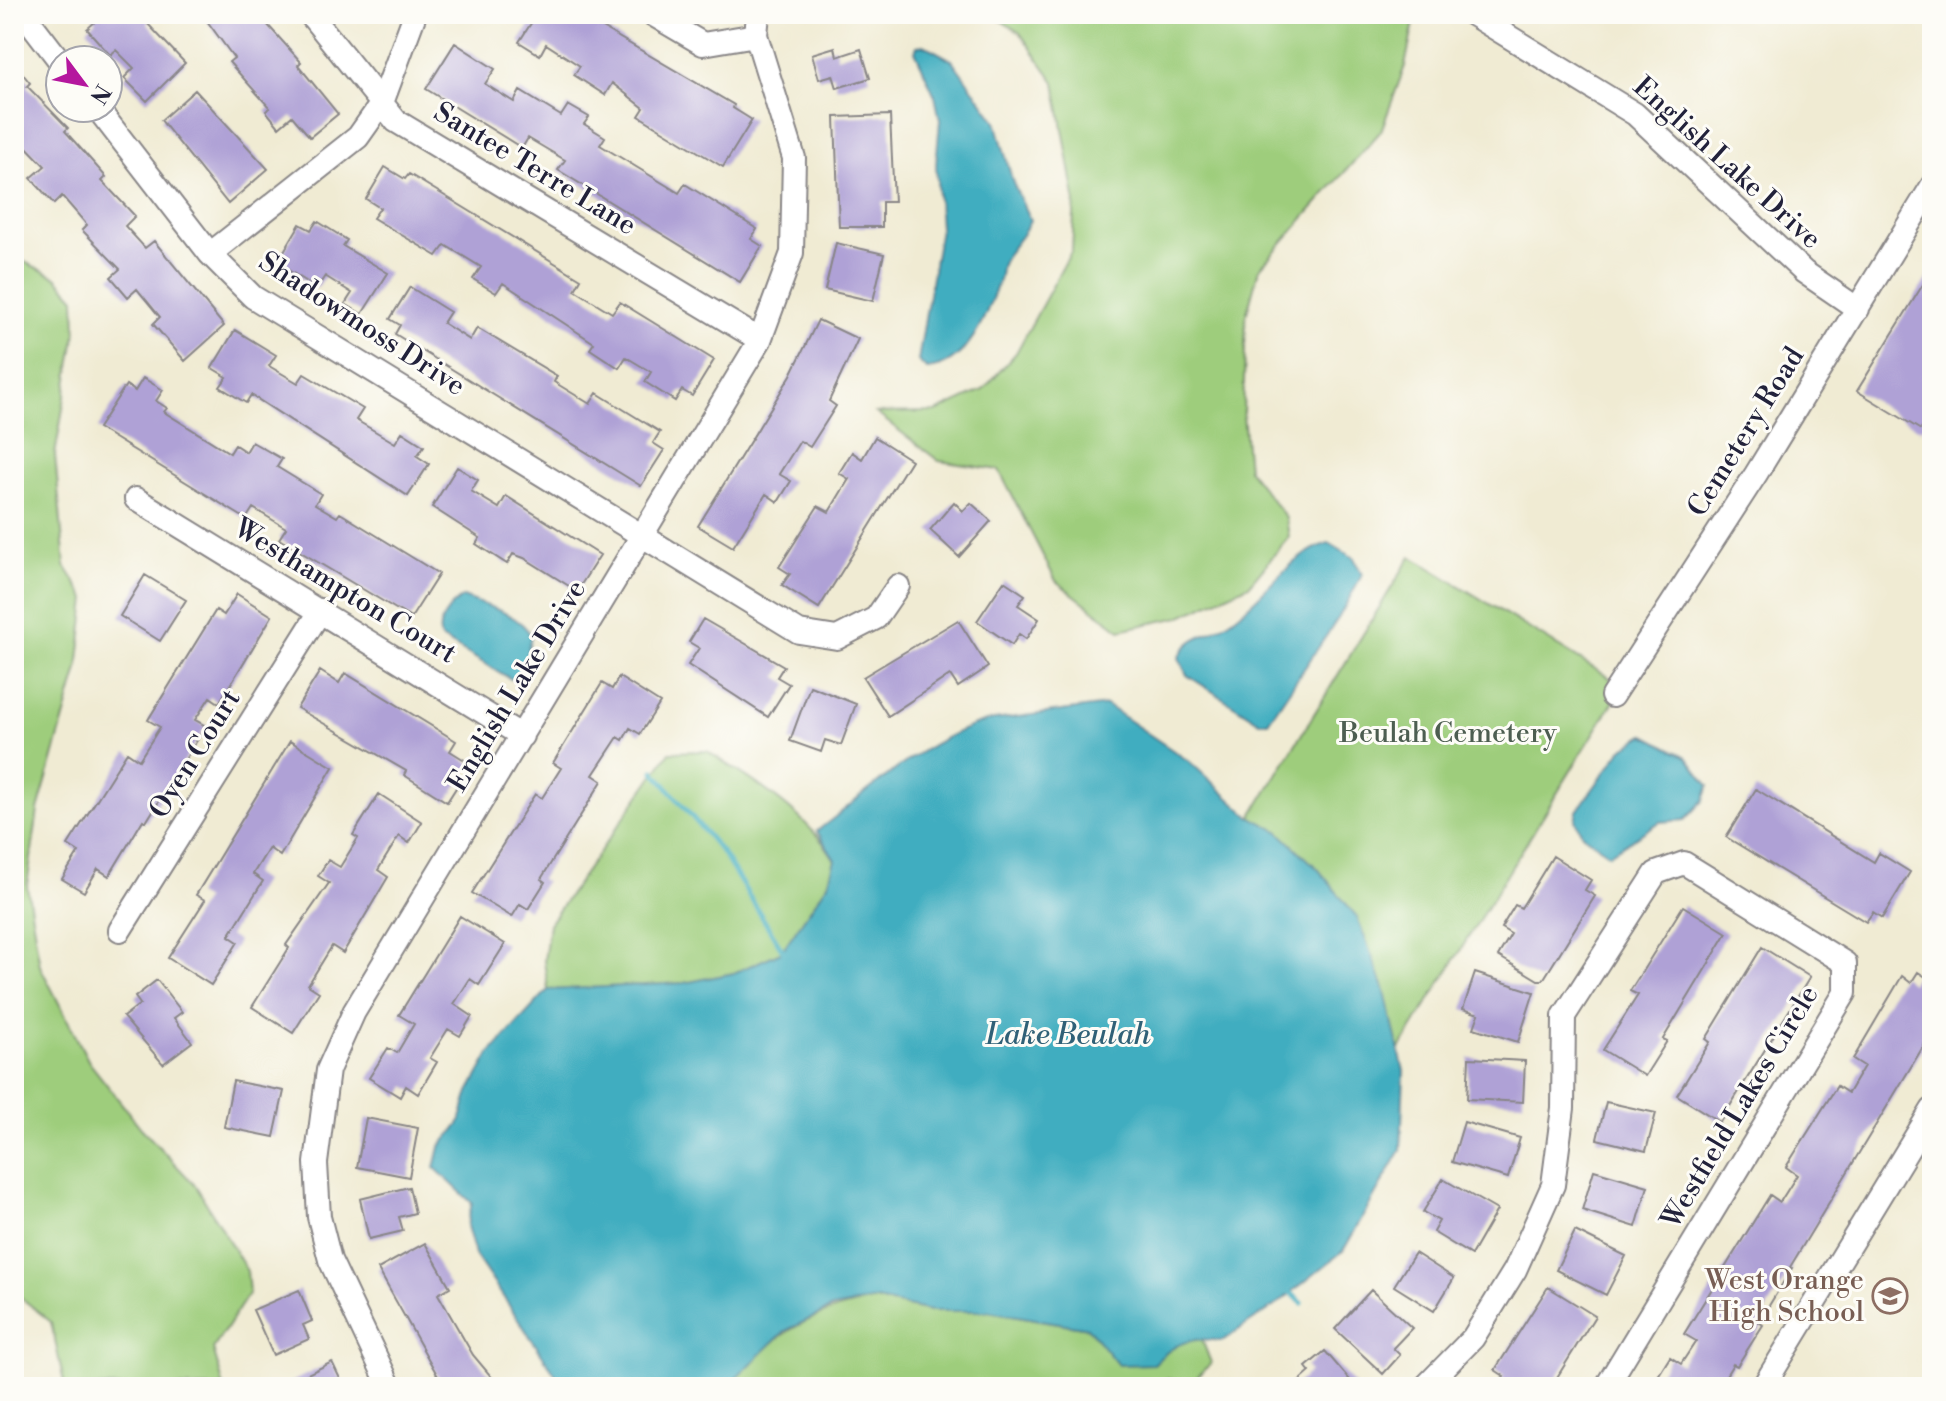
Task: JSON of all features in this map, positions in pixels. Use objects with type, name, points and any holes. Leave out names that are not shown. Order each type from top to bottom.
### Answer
[{"type":"street","points":[[24,14],[47,44]]},
{"type":"street","name":"Santee Terre Lane","points":[[310,14],[396,121],[760,340]]},
{"type":"street","points":[[210,254],[358,137],[382,103],[415,14]]},
{"type":"street","points":[[652,14],[703,44],[757,24]]},
{"type":"street","name":"English Lake Drive","points":[[1472,14],[1635,114],[1804,272],[1858,309]]},
{"type":"street","name":"English Lake Drive","points":[[390,1387],[330,1260],[319,1217],[316,1163],[328,1070],[354,1012],[760,340],[792,253],[794,158],[757,24]]},
{"type":"street","name":"Shadowmoss Drive","points":[[109,124],[210,254],[253,297],[645,534],[799,632],[837,638],[876,618],[898,586]]},
{"type":"street","name":"Cemetery Road","points":[[1612,696],[1930,194]]},
{"type":"street","name":"Westhampton Court","points":[[136,499],[522,736]]},
{"type":"street","name":"Oyen Court","points":[[120,930],[321,610]]},
{"type":"street","name":"Westfield Lakes Circle","points":[[1425,1387],[1473,1338],[1515,1270],[1553,1185],[1563,1108],[1564,1016],[1656,873],[1684,863],[1845,963],[1845,993],[1606,1387]]},
{"type":"street","points":[[1763,1387],[1932,1110]]},
{"type":"green space","points":[[991,14],[1406,14],[1414,23],[1405,66],[1381,131],[1259,269],[1246,316],[1243,414],[1248,469],[1286,518],[1289,537],[1249,585],[1180,617],[1120,630],[1056,581],[999,470],[939,461],[876,413],[936,412],[983,390],[1016,353],[1072,250],[1075,198],[1055,82],[1020,33]]},
{"type":"green space","points":[[14,257],[56,277],[75,298],[76,332],[55,455],[65,566],[86,599],[78,669],[38,810],[27,886],[40,966],[89,1062],[141,1128],[196,1186],[247,1271],[249,1293],[213,1349],[224,1387],[65,1387],[51,1322],[14,1292]]},
{"type":"green space","name":"Beulah Cemetery","points":[[1411,556],[1623,686],[1361,1112],[1149,983]]},
{"type":"green space","points":[[707,751],[777,799],[809,827],[835,860],[828,884],[781,952],[734,973],[684,983],[548,990],[544,961],[549,924],[670,752]]},
{"type":"green space","points":[[876,1300],[931,1311],[988,1311],[1088,1328],[1154,1364],[1172,1345],[1201,1337],[1211,1363],[1193,1382],[1166,1379],[1154,1387],[728,1387],[761,1353],[793,1328],[831,1311]]},
{"type":"water","points":[[924,45],[952,60],[996,121],[1013,183],[1030,220],[1003,262],[994,293],[974,336],[954,359],[927,369],[918,361],[940,228],[936,165],[940,120],[935,96],[915,51],[917,46]]},
{"type":"water","points":[[1329,543],[1354,558],[1362,575],[1339,617],[1268,722],[1260,722],[1187,675],[1179,658],[1188,645],[1240,614],[1288,567]]},
{"type":"water","points":[[463,597],[501,611],[526,628],[531,636],[521,678],[511,679],[441,638],[440,626],[445,615]]},
{"type":"water","name":"Lake Beulah","points":[[1106,705],[1190,762],[1248,815],[1278,831],[1319,870],[1357,917],[1384,988],[1404,1071],[1401,1150],[1343,1251],[1276,1305],[1222,1341],[1202,1339],[1185,1342],[1169,1350],[1154,1364],[1118,1365],[1088,1328],[988,1311],[931,1311],[876,1300],[832,1308],[785,1331],[727,1387],[564,1387],[475,1255],[467,1226],[472,1203],[435,1168],[440,1147],[459,1125],[469,1092],[491,1052],[548,990],[684,983],[734,973],[781,952],[828,884],[835,860],[817,831],[877,784],[940,741],[987,721]]},
{"type":"water","points":[[1645,735],[1687,757],[1709,786],[1704,800],[1685,820],[1660,822],[1609,854],[1582,834],[1575,820],[1577,811],[1622,749]]},
{"type":"building","points":[[90,14],[157,14],[147,23],[185,63],[147,101],[124,78],[134,68],[124,58],[124,44],[100,44],[87,29],[96,21]]},
{"type":"building","points":[[202,14],[258,14],[301,62],[298,65],[338,114],[310,137],[292,116],[279,127],[266,111],[270,108],[229,62],[234,58]]},
{"type":"building","points":[[537,14],[579,14],[734,105],[733,108],[752,120],[723,167],[639,116],[644,108],[612,83],[605,95],[574,75],[580,66],[546,44],[540,55],[519,42]]},
{"type":"building","points":[[455,43],[495,69],[485,84],[514,102],[520,91],[561,116],[568,105],[589,117],[584,124],[605,137],[600,145],[679,193],[685,184],[757,229],[751,239],[762,246],[740,282],[558,170],[565,160],[528,138],[522,148],[426,89]]},
{"type":"building","points":[[835,47],[837,57],[861,49],[870,78],[837,88],[833,75],[819,79],[812,54]]},
{"type":"building","points":[[14,63],[30,83],[27,86],[44,103],[44,124],[64,124],[68,128],[65,131],[106,177],[102,181],[135,216],[125,226],[145,248],[154,241],[224,326],[185,361],[153,324],[160,317],[137,289],[128,297],[111,277],[120,269],[82,230],[87,225],[62,196],[54,204],[31,178],[45,166],[14,134]]},
{"type":"building","points":[[195,90],[268,169],[228,204],[161,120]]},
{"type":"building","points":[[890,115],[894,202],[882,202],[882,227],[839,227],[835,117]]},
{"type":"building","points":[[385,167],[405,179],[409,174],[581,279],[575,290],[612,313],[620,302],[714,360],[692,396],[682,390],[675,401],[645,382],[651,372],[626,357],[619,368],[590,349],[594,343],[503,283],[496,293],[473,279],[481,267],[445,245],[437,256],[373,218],[380,208],[366,199]]},
{"type":"building","points":[[317,221],[347,240],[343,246],[388,273],[362,314],[345,304],[352,293],[325,276],[317,288],[277,263],[300,224],[311,230]]},
{"type":"building","points":[[836,243],[884,254],[873,301],[825,290]]},
{"type":"building","points":[[1932,270],[1932,413],[1921,430],[1857,391]]},
{"type":"building","points":[[410,287],[450,312],[443,323],[470,340],[477,328],[557,376],[554,382],[590,404],[597,393],[660,432],[653,443],[664,450],[641,486],[395,334],[400,325],[390,319]]},
{"type":"building","points":[[818,320],[858,339],[829,401],[836,406],[810,447],[800,441],[779,474],[791,481],[778,502],[766,494],[733,547],[698,526],[791,375]]},
{"type":"building","points":[[235,330],[276,355],[269,366],[298,383],[304,374],[363,409],[356,420],[395,443],[402,432],[424,446],[417,456],[429,464],[408,496],[251,395],[246,403],[220,387],[227,377],[212,368]]},
{"type":"building","points":[[143,378],[163,390],[156,401],[167,408],[164,412],[230,453],[235,445],[246,452],[252,442],[282,459],[277,467],[321,494],[315,504],[337,517],[340,513],[439,574],[411,618],[279,539],[286,528],[253,508],[246,519],[98,428],[126,385],[135,391]]},
{"type":"building","points":[[875,437],[911,460],[819,608],[782,585],[790,574],[779,567],[818,506],[829,512],[849,479],[839,473],[852,452],[862,459]]},
{"type":"building","points":[[457,467],[478,480],[471,491],[499,508],[506,496],[600,555],[577,591],[524,558],[513,554],[507,564],[476,544],[480,538],[432,507]]},
{"type":"building","points":[[954,502],[963,511],[971,503],[991,521],[959,557],[930,530]]},
{"type":"building","points":[[145,575],[186,600],[160,641],[120,616]]},
{"type":"building","points":[[1004,581],[1025,595],[1018,605],[1039,619],[1026,639],[1019,634],[1012,645],[977,621]]},
{"type":"building","points":[[237,594],[272,616],[219,703],[210,697],[195,720],[206,726],[146,822],[143,820],[109,876],[98,869],[84,892],[62,879],[79,852],[68,845],[127,752],[139,760],[160,727],[148,720],[216,610],[224,615]]},
{"type":"building","points":[[703,619],[784,666],[777,677],[789,684],[768,717],[688,665],[699,648],[689,642]]},
{"type":"building","points":[[958,620],[988,667],[958,687],[950,675],[888,716],[863,677]]},
{"type":"building","points":[[320,671],[339,683],[345,673],[456,741],[450,751],[471,764],[447,802],[404,775],[406,771],[297,708]]},
{"type":"building","points":[[619,677],[660,703],[640,734],[630,728],[623,740],[618,737],[593,775],[602,781],[541,879],[545,882],[528,909],[520,904],[512,917],[472,893],[535,794],[542,798],[561,768],[553,763],[602,683],[612,689]]},
{"type":"building","points":[[810,686],[856,704],[841,745],[825,740],[821,752],[790,741]]},
{"type":"building","points":[[290,741],[333,767],[280,856],[269,848],[253,874],[263,881],[229,936],[238,942],[211,985],[168,958],[205,900],[196,895]]},
{"type":"building","points":[[1756,789],[1874,862],[1879,853],[1910,872],[1882,918],[1873,912],[1866,922],[1726,837]]},
{"type":"building","points":[[379,794],[422,822],[409,843],[399,836],[378,870],[388,877],[343,953],[332,946],[308,985],[319,992],[293,1033],[252,1007],[289,948],[286,945],[329,883],[318,876],[328,860],[340,867],[358,838],[353,835]]},
{"type":"building","points":[[1553,856],[1591,880],[1585,890],[1595,896],[1543,980],[1538,980],[1498,956],[1511,934],[1501,928],[1515,905],[1521,908]]},
{"type":"building","points":[[1683,906],[1727,933],[1663,1039],[1667,1041],[1645,1076],[1603,1050],[1638,995],[1630,991]]},
{"type":"building","points":[[460,916],[505,944],[479,985],[470,979],[454,1004],[472,1016],[460,1036],[448,1029],[430,1058],[437,1062],[418,1094],[406,1086],[400,1097],[369,1078],[388,1048],[397,1053],[414,1024],[399,1015]]},
{"type":"building","points":[[1762,947],[1810,977],[1720,1122],[1677,1095],[1710,1042],[1706,1039]]},
{"type":"building","points":[[1918,972],[1932,981],[1932,1032],[1790,1267],[1759,1322],[1763,1325],[1737,1366],[1733,1364],[1719,1387],[1651,1387],[1670,1357],[1681,1364],[1696,1341],[1684,1334],[1770,1195],[1780,1202],[1797,1175],[1786,1167],[1837,1086],[1848,1093],[1864,1066],[1853,1059],[1902,976],[1911,983]]},
{"type":"building","points":[[1475,973],[1534,992],[1518,1042],[1474,1028],[1479,1014],[1463,1009]]},
{"type":"building","points":[[157,980],[182,1012],[174,1018],[192,1042],[163,1064],[123,1017],[140,1004],[135,997]]},
{"type":"building","points":[[1469,1058],[1525,1061],[1523,1102],[1467,1099]]},
{"type":"building","points":[[233,1081],[284,1091],[274,1137],[224,1127]]},
{"type":"building","points":[[1606,1102],[1656,1113],[1646,1151],[1597,1139]]},
{"type":"building","points":[[366,1118],[418,1128],[409,1177],[357,1167]]},
{"type":"building","points":[[1464,1122],[1520,1138],[1508,1178],[1452,1162]]},
{"type":"building","points":[[1594,1170],[1648,1186],[1636,1227],[1582,1210]]},
{"type":"building","points":[[1443,1179],[1497,1210],[1471,1255],[1433,1232],[1439,1221],[1423,1212]]},
{"type":"building","points":[[409,1187],[415,1213],[399,1217],[403,1231],[369,1239],[360,1199]]},
{"type":"building","points":[[1575,1231],[1626,1256],[1606,1295],[1556,1270]]},
{"type":"building","points":[[425,1243],[450,1287],[438,1294],[473,1355],[500,1387],[444,1387],[378,1269]]},
{"type":"building","points":[[1415,1253],[1454,1278],[1434,1311],[1394,1286]]},
{"type":"building","points":[[1548,1287],[1595,1316],[1551,1387],[1497,1387],[1504,1376],[1495,1370]]},
{"type":"building","points":[[299,1290],[312,1321],[303,1325],[309,1339],[273,1355],[253,1310]]},
{"type":"building","points":[[1371,1290],[1412,1328],[1393,1348],[1400,1355],[1383,1374],[1335,1329]]},
{"type":"building","points":[[1325,1351],[1356,1387],[1293,1387],[1310,1372],[1306,1367]]},
{"type":"building","points":[[332,1362],[344,1387],[281,1387]]},
{"type":"waterway","points":[[654,771],[723,854],[785,954]]},
{"type":"waterway","points":[[1286,1288],[1302,1303]]},
{"type":"place","name":"West Orange High School","points":[[1890,1296]]}]
